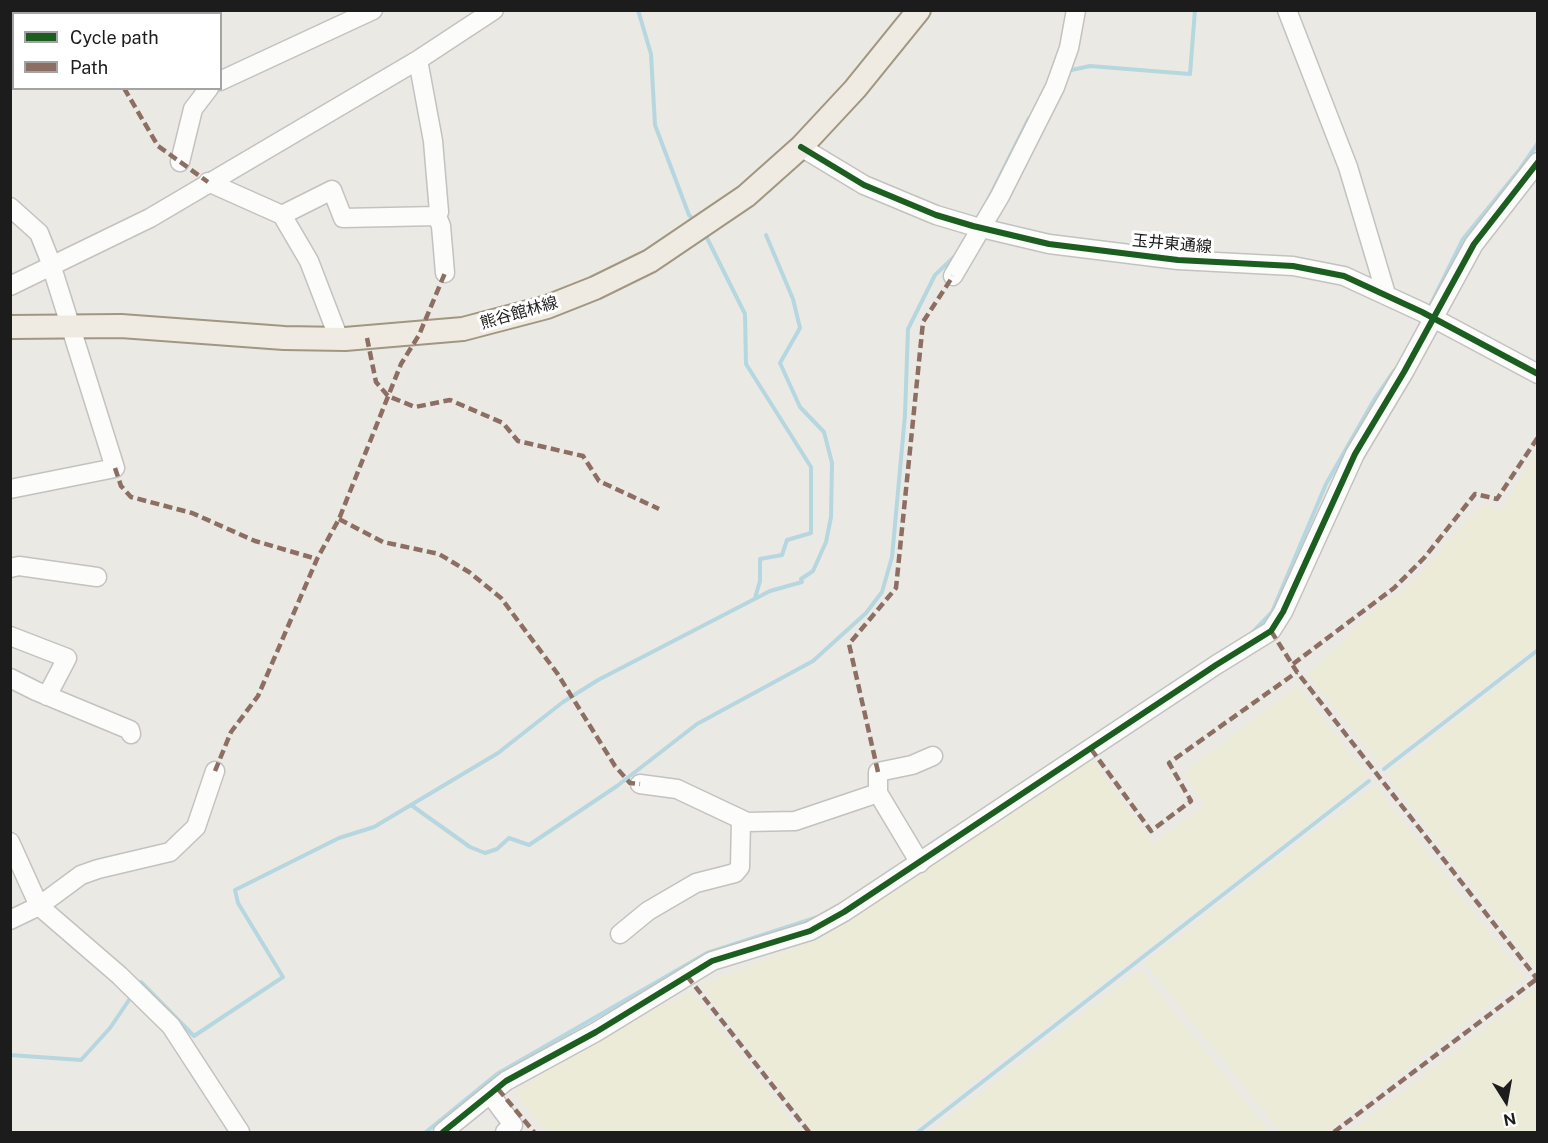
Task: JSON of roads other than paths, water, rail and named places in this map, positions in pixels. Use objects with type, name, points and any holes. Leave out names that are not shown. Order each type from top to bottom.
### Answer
[{"type":"main road","name":"熊谷館林線","points":[[10,327],[69,324],[339,339],[419,335],[463,329],[547,307],[595,288],[650,261],[702,228],[746,196],[801,147],[855,89],[919,10]]},
{"type":"street","points":[[222,80],[374,10]]},
{"type":"street","points":[[10,286],[150,218],[418,60],[494,10]]},
{"type":"street","points":[[952,276],[981,228],[1055,87],[1069,48],[1076,10]]},
{"type":"street","points":[[1287,10],[1348,167],[1386,294]]},
{"type":"street","points":[[418,60],[433,141],[440,212],[437,216]]},
{"type":"street","points":[[180,162],[193,109],[207,90]]},
{"type":"street","name":"玉井東通線","points":[[801,147],[864,185],[936,215],[981,228],[1049,244],[1178,260],[1293,266],[1344,276],[1430,315],[1538,374]]},
{"type":"street","points":[[443,1132],[506,1081],[596,1032],[712,961],[810,931],[844,912],[917,858],[1271,632],[1283,612],[1355,454],[1430,315],[1474,244],[1538,162]]},
{"type":"street","points":[[208,182],[282,215],[309,261],[339,339]]},
{"type":"street","points":[[282,215],[332,190],[343,218],[437,216]]},
{"type":"street","points":[[10,207],[39,233],[52,265],[115,468],[10,489]]},
{"type":"street","points":[[437,216],[441,226],[445,273]]},
{"type":"street","points":[[10,568],[19,567],[97,577]]},
{"type":"street","points":[[10,636],[67,658],[47,696]]},
{"type":"street","points":[[10,678],[47,696],[130,730],[131,734]]},
{"type":"street","points":[[917,858],[878,793],[878,772],[912,765],[933,756]]},
{"type":"street","points":[[10,920],[39,906],[81,875],[170,852],[196,827],[215,771]]},
{"type":"street","points":[[640,784],[676,789],[741,820],[795,821],[878,793]]},
{"type":"street","points":[[620,934],[648,910],[696,883],[735,873],[740,867],[741,820]]},
{"type":"street","points":[[10,842],[39,906],[119,975],[171,1026],[240,1132]]},
{"type":"street","points":[[490,1094],[513,1125],[505,1132]]},
{"type":"waterway","points":[[638,10],[651,54],[655,125],[689,215],[695,221]]},
{"type":"waterway","points":[[1067,71],[1090,66],[1190,74],[1195,10]]},
{"type":"waterway","points":[[988,200],[1029,118]]},
{"type":"waterway","points":[[1431,304],[1463,239],[1520,169],[1538,143]]},
{"type":"waterway","points":[[705,234],[745,314],[746,364],[811,467],[811,533],[787,540],[782,555],[760,559],[760,581],[755,598]]},
{"type":"waterway","points":[[141,982],[194,1036],[283,977],[238,903],[235,890],[339,838],[374,827],[498,753],[563,702],[598,680],[770,591],[802,582],[801,579],[813,571],[826,542],[831,517],[832,463],[824,432],[800,407],[780,363],[800,328],[793,299],[766,235]]},
{"type":"waterway","points":[[411,805],[470,847],[485,853],[497,849],[509,838],[529,845],[617,786],[697,724],[813,661],[866,613],[882,592],[892,557],[905,415],[908,329],[935,275],[955,256]]},
{"type":"waterway","points":[[1253,632],[1272,612],[1326,484],[1374,400],[1394,371]]},
{"type":"waterway","points":[[1384,769],[1538,650]]},
{"type":"waterway","points":[[918,1132],[1369,781]]},
{"type":"waterway","points":[[426,1132],[497,1074],[707,953],[818,917]]},
{"type":"waterway","points":[[10,1055],[81,1060],[110,1028],[129,1000]]}]
